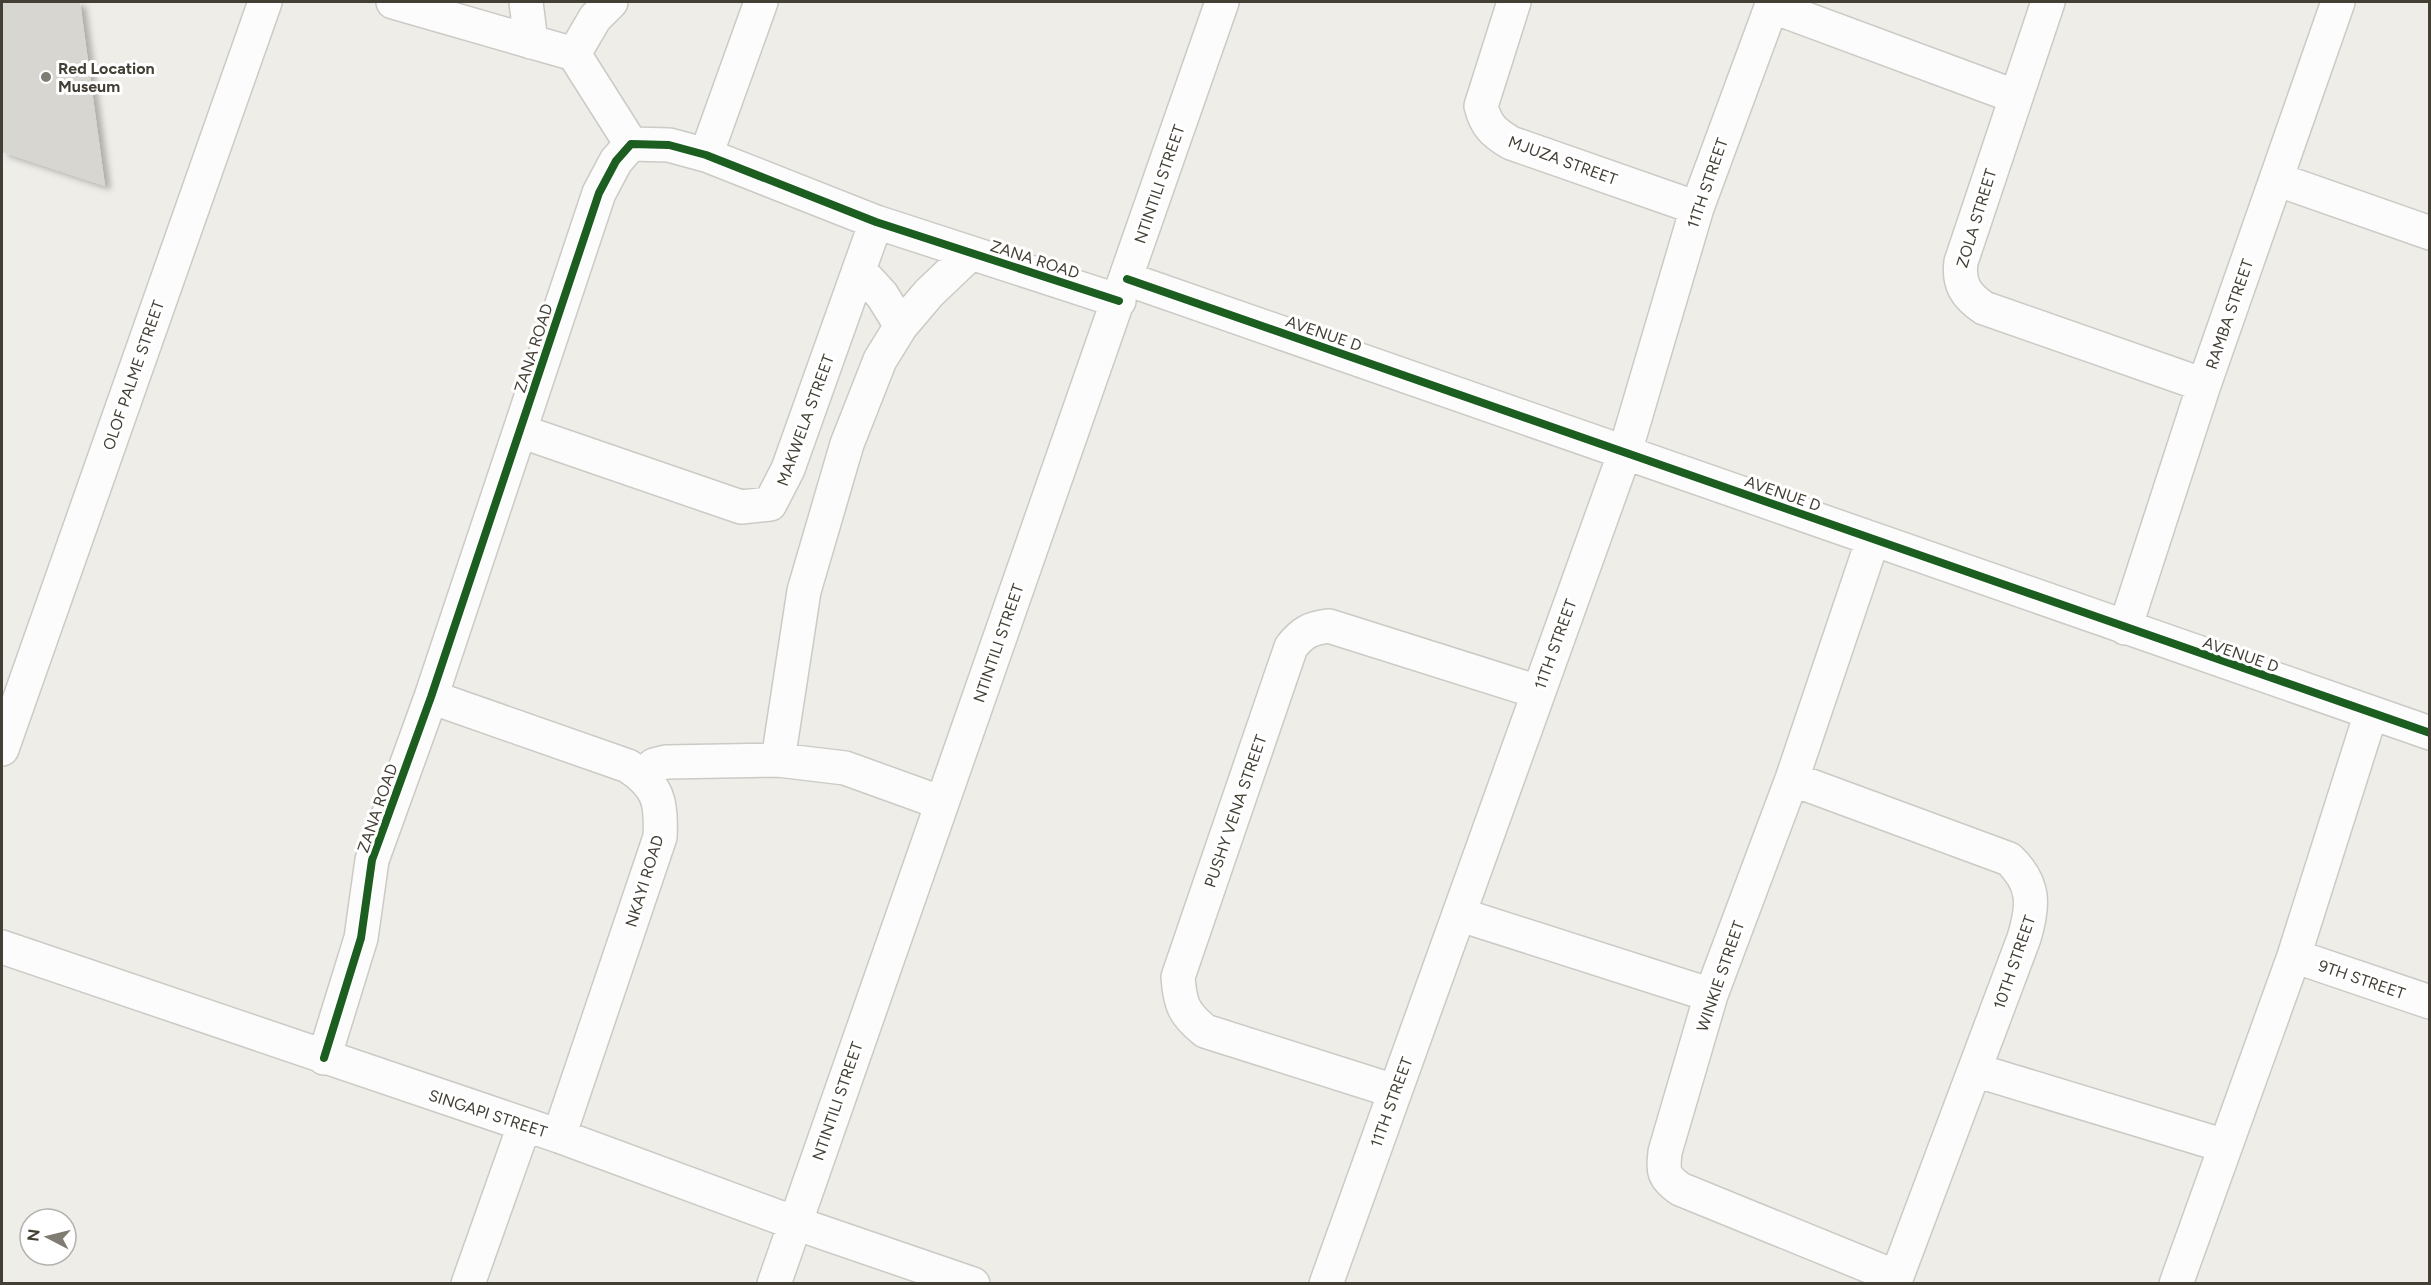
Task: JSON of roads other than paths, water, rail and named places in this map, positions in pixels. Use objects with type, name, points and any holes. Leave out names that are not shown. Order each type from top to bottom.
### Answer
[{"type":"street","name":"OLOF PALME STREET","points":[[2,748],[265,2]]},
{"type":"street","points":[[393,2],[574,54],[631,144]]},
{"type":"street","points":[[526,2],[531,42]]},
{"type":"street","points":[[574,54],[595,18],[611,2]]},
{"type":"street","points":[[706,155],[761,2]]},
{"type":"street","name":"NTINTILI STREET","points":[[774,1284],[1222,2]]},
{"type":"street","name":"MJUZA STREET","points":[[1514,2],[1481,106],[1492,132],[1511,143],[1696,208]]},
{"type":"street","name":"ZOLA STREET","points":[[2048,2],[2014,96],[1961,262],[1959,275],[1964,290],[1984,308],[2204,385]]},
{"type":"street","name":"RAMBA STREET","points":[[2125,628],[2204,385],[2338,2]]},
{"type":"street","points":[[1772,4],[2014,96]]},
{"type":"street","name":"11TH STREET","points":[[1326,1284],[1394,1091],[1461,915],[1538,692],[1625,452],[1696,208],[1772,4]]},
{"type":"street","name":"ZANA ROAD","points":[[324,1058],[362,938],[372,860],[430,697],[599,192],[616,161],[631,144],[669,145],[706,155],[876,222],[971,253],[1123,290]]},
{"type":"street","points":[[2276,179],[2430,233]]},
{"type":"street","name":"MAKWELA STREET","points":[[520,431],[741,507],[755,508],[770,504],[788,469],[876,222]]},
{"type":"street","points":[[778,760],[804,591],[813,554],[851,433],[880,360],[901,326],[929,293],[971,253]]},
{"type":"street","points":[[859,270],[876,287],[901,326]]},
{"type":"street","name":"AVENUE D","points":[[1123,290],[1625,452],[2430,733]]},
{"type":"street","name":"WINKIE STREET","points":[[1873,539],[1792,779],[1711,995],[1665,1152],[1663,1168],[1666,1179],[1680,1189],[1895,1280]]},
{"type":"street","name":"PUSHY VENA STREET","points":[[1394,1091],[1205,1031],[1188,1017],[1179,998],[1178,977],[1292,647],[1300,635],[1312,628],[1329,626],[1538,692]]},
{"type":"street","name":"NKAYI ROAD","points":[[430,697],[628,766],[651,784],[659,800],[660,837],[559,1136]]},
{"type":"street","points":[[2176,1284],[2294,957],[2371,713]]},
{"type":"street","points":[[642,775],[654,765],[666,762],[778,760],[845,768],[942,802]]},
{"type":"street","name":"10TH STREET","points":[[1792,779],[2008,859],[2022,871],[2030,893],[2032,911],[1975,1070],[1895,1280]]},
{"type":"street","points":[[1461,915],[1711,995]]},
{"type":"street","name":"SINGAPI STREET","points":[[2,947],[559,1136],[795,1223],[973,1284]]},
{"type":"street","name":"9TH STREET","points":[[2294,957],[2430,1002]]},
{"type":"street","points":[[1975,1070],[2225,1146]]},
{"type":"street","points":[[468,1284],[524,1126]]},
{"type":"place","name":"Red Location Museum","points":[[46,77]]}]
